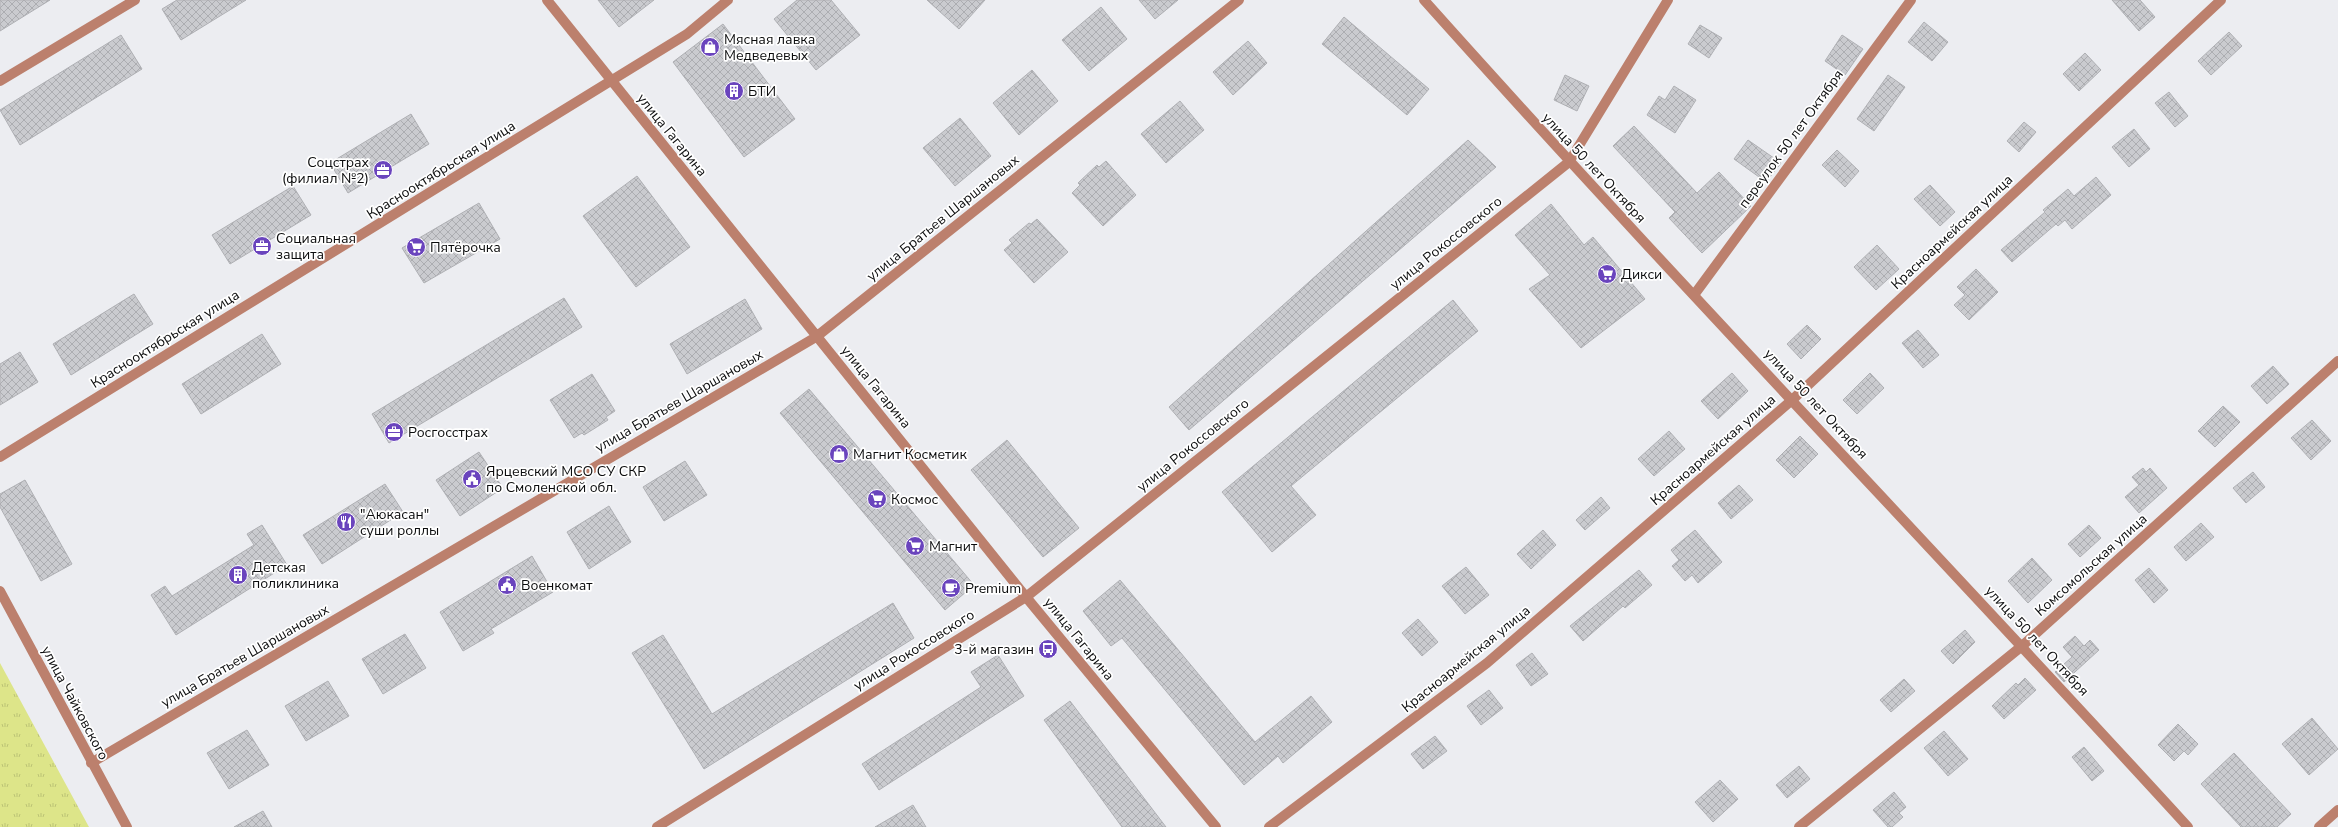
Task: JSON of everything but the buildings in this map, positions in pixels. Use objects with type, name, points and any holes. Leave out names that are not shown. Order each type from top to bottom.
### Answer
[{"type":"street","points":[[0,81],[135,0]]},
{"type":"street","name":"улица Гагарина","points":[[547,0],[816,337],[1216,827]]},
{"type":"street","name":"Краснооктябрьская улица","points":[[0,457],[687,34],[728,0]]},
{"type":"street","name":"улица Братьев Шаршановых","points":[[91,763],[816,337],[1239,0]]},
{"type":"street","name":"улица 50 лет Октября","points":[[1424,0],[1569,162],[2022,646],[2188,827]]},
{"type":"street","name":"улица Рокоссовского","points":[[657,827],[1026,596],[1569,162],[1668,0]]},
{"type":"street","name":"переулок 50 лет Октября","points":[[1694,295],[1911,0]]},
{"type":"street","name":"Красноармейская улица","points":[[1269,827],[1488,663],[1792,400],[2221,0]]},
{"type":"street","name":"Комсомольская улица","points":[[1799,827],[2022,646],[2338,361]]},
{"type":"street","name":"улица Чайковского","points":[[0,591],[91,763],[127,827]]},
{"type":"street","points":[[2319,827],[2338,810]]},
{"type":"green space","points":[[0,663],[89,827],[0,827]]},
{"type":"place","name":"Мясная лавка Медведевых","points":[[710,47]]},
{"type":"place","name":"БТИ","points":[[734,91]]},
{"type":"place","name":"Соцстрах (филиал №2)","points":[[383,170]]},
{"type":"place","name":"Социальная защита","points":[[262,246]]},
{"type":"place","name":"Пятёрочка","points":[[416,247]]},
{"type":"place","name":"Дикси","points":[[1607,274]]},
{"type":"place","name":"Росгосстрах","points":[[394,432]]},
{"type":"place","name":"Магнит Косметик","points":[[839,454]]},
{"type":"place","name":"Ярцевский МСО СУ СКР по Смоленской обл.","points":[[472,479]]},
{"type":"place","name":"Космос","points":[[877,499]]},
{"type":"place","name":"\"Аюкасан\" суши роллы","points":[[346,522]]},
{"type":"place","name":"Магнит","points":[[915,546]]},
{"type":"place","name":"Детская поликлиника","points":[[238,575]]},
{"type":"place","name":"Военкомат","points":[[507,585]]},
{"type":"place","name":"Premium","points":[[951,588]]},
{"type":"place","name":"3-й магазин","points":[[1048,649]]}]
